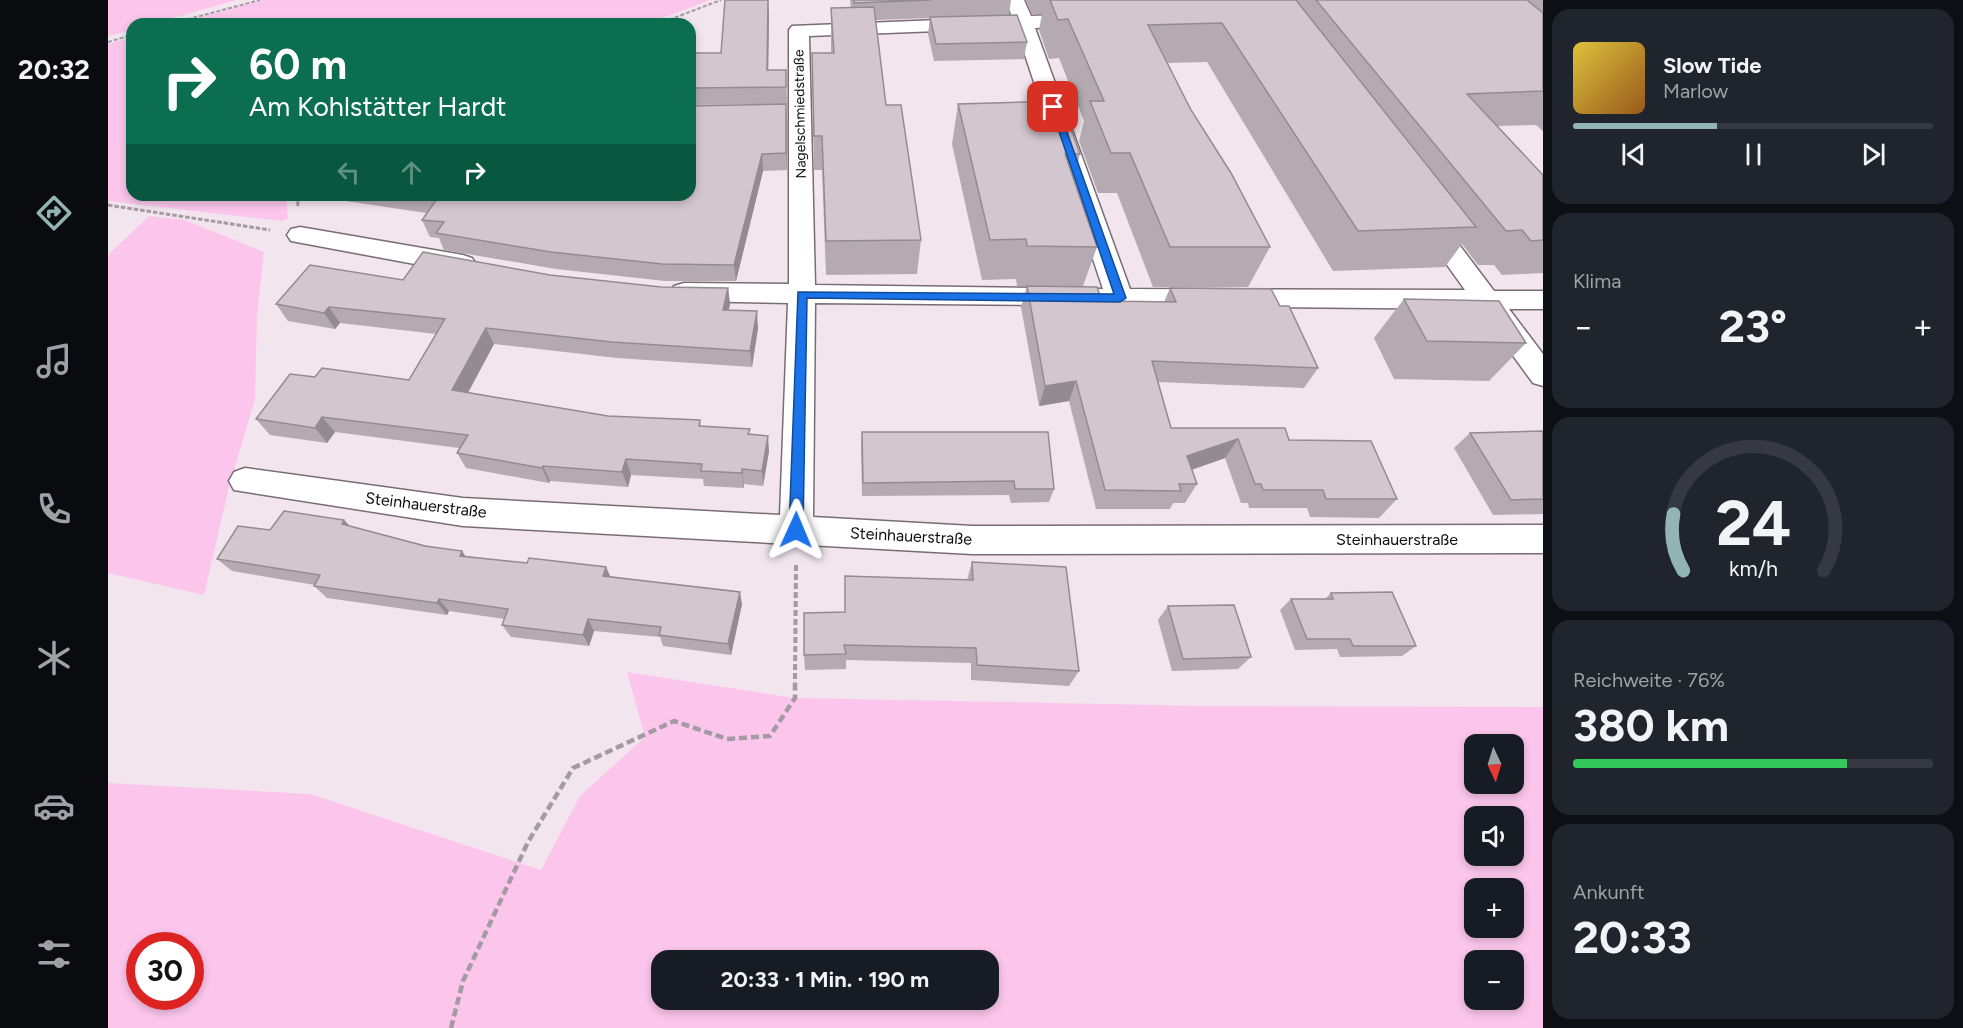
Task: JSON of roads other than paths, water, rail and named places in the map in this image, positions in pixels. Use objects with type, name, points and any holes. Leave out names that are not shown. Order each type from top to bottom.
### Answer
[{"type":"street","points":[[1017,0],[1120,298]]},
{"type":"street","name":"Nagelschmiedstraße","points":[[796,530],[802,294],[789,112],[799,30],[1107,20]]},
{"type":"street","points":[[1416,206],[1543,375]]},
{"type":"street","points":[[300,235],[486,268]]},
{"type":"street","points":[[654,291],[1120,298],[1543,300]]},
{"type":"street","name":"Steinhauerstraße","points":[[245,481],[463,512],[972,540],[1543,539]]}]
